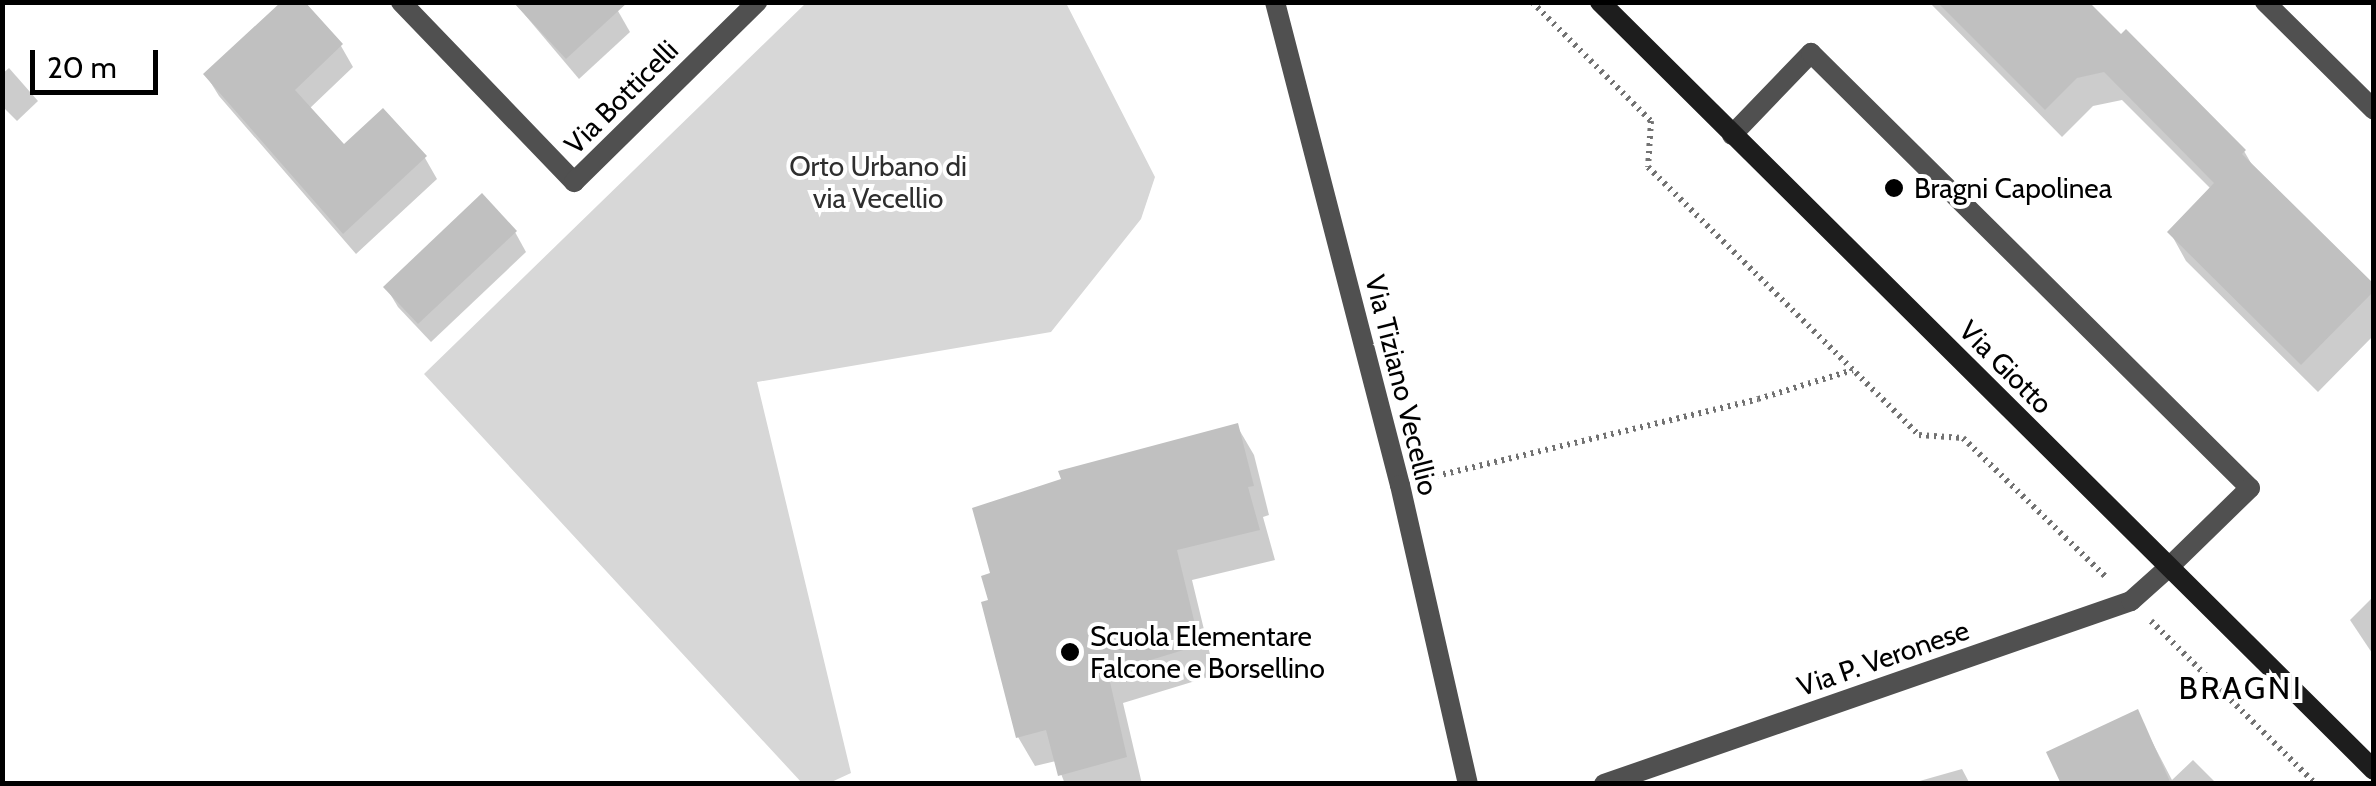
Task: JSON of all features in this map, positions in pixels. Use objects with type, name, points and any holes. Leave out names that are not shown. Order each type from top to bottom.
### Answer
[{"type":"street","name":"Via Botticelli","points":[[401,2],[574,182],[756,2]]},
{"type":"street","name":"Via Tiziano Vecellio","points":[[1275,2],[1400,485],[1468,784]]},
{"type":"street","name":"Via Giotto","points":[[1600,2],[2374,770]]},
{"type":"street","points":[[2265,2],[2374,110]]},
{"type":"street","name":"Via P. Veronese","points":[[1604,784],[2131,602],[2250,488],[1810,52],[1732,134]]},
{"type":"path","points":[[1532,2],[1651,121],[1648,168],[1920,435],[1963,438],[2104,575]]},
{"type":"path","points":[[1436,476],[1758,398],[1854,370]]},
{"type":"path","points":[[2157,628],[2316,784]]},
{"type":"green space","name":"Orto Urbano di via Vecellio","points":[[806,3],[1066,3],[1155,177],[1141,219],[1051,332],[757,382],[851,773],[827,784],[802,783],[424,374]]},
{"type":"building","points":[[281,2],[305,2],[343,44],[295,90],[344,144],[383,108],[427,156],[343,234],[203,74]]},
{"type":"building","points":[[513,2],[628,2],[566,59]]},
{"type":"building","points":[[1937,2],[2089,2],[2121,34],[2126,29],[2246,150],[2242,154],[2374,284],[2374,291],[2301,365],[2167,232],[2214,183],[2104,72],[2077,78],[2045,110]]},
{"type":"building","points":[[482,193],[517,231],[418,324],[383,287]]},
{"type":"building","points":[[1238,423],[1254,486],[1248,487],[1260,530],[1177,550],[1200,645],[1108,673],[1127,757],[1058,776],[1046,730],[1016,738],[981,602],[988,600],[981,576],[990,573],[972,508],[1061,479],[1058,471]]},
{"type":"building","points":[[2138,709],[2171,784],[2061,784],[2046,752]]},
{"type":"place","name":"Bragni Capolinea","points":[[1894,188]]},
{"type":"place","name":"Scuola Elementare Falcone e Borsellino","points":[[1070,652]]},
{"type":"district","name":"BRAGNI","points":[[2241,688]]}]
